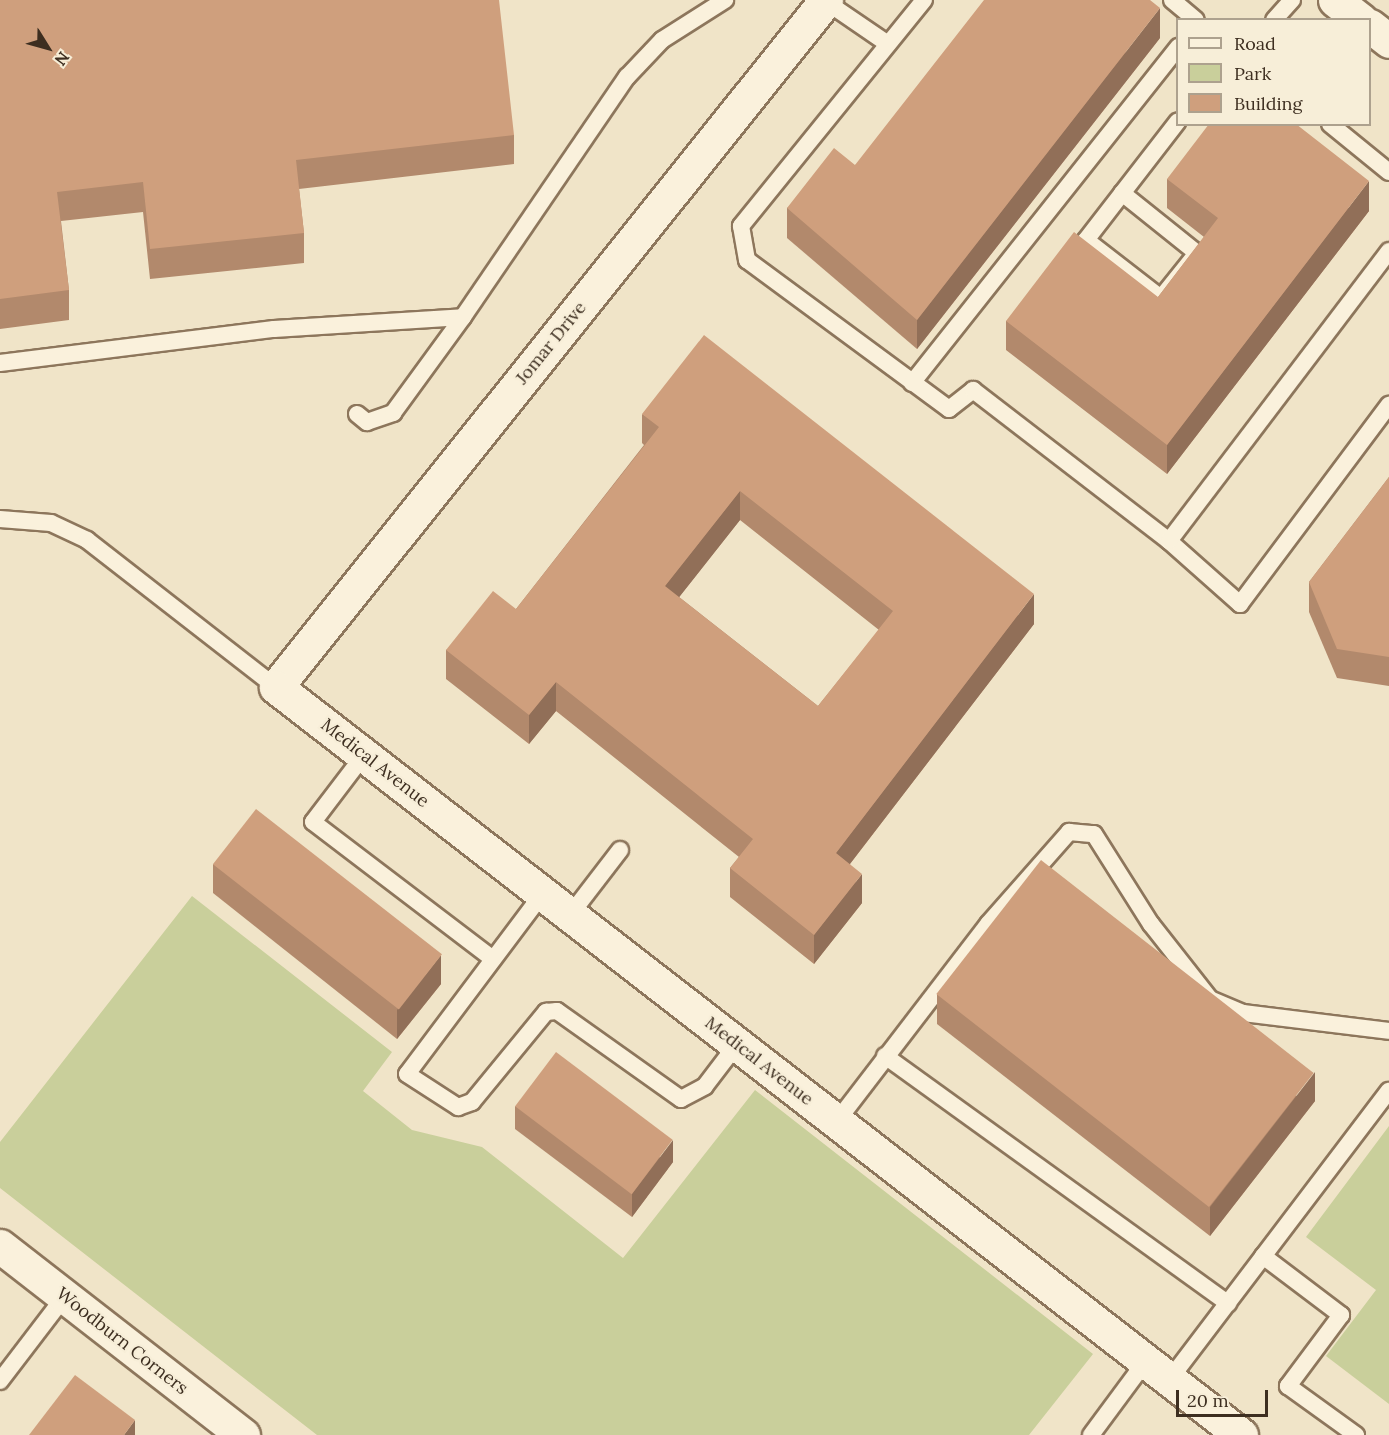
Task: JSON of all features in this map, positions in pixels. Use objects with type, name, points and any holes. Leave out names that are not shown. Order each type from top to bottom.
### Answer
[{"type":"street","points":[[1335,0],[1358,18]]},
{"type":"street","name":"Jomar Drive","points":[[276,687],[825,1]]},
{"type":"street","points":[[1371,27],[1389,41]]},
{"type":"street","name":"Medical Avenue","points":[[276,687],[1241,1435]]},
{"type":"street","name":"Woodburn Corners","points":[[0,1246],[237,1433]]},
{"type":"lane","points":[[357,414],[368,422],[393,413],[463,317],[627,77],[662,40],[725,0]]},
{"type":"lane","points":[[924,0],[741,226],[747,260],[949,409],[973,390],[1169,541],[1240,604],[1389,405]]},
{"type":"lane","points":[[1172,0],[1194,18]]},
{"type":"lane","points":[[1276,18],[1292,0]]},
{"type":"lane","points":[[825,1],[888,44]]},
{"type":"lane","points":[[912,383],[1176,50]]},
{"type":"lane","points":[[1122,193],[1197,253],[1161,298],[1086,240],[1122,193],[1176,124]]},
{"type":"lane","points":[[1332,126],[1389,172]]},
{"type":"lane","points":[[1169,541],[1389,251]]},
{"type":"lane","points":[[0,363],[274,329],[463,317]]},
{"type":"lane","points":[[0,519],[51,523],[87,540],[276,687]]},
{"type":"lane","points":[[364,755],[313,822],[493,959]]},
{"type":"lane","points":[[837,1121],[988,924],[1069,832],[1094,834],[1151,924],[1210,999],[1243,1014],[1389,1031]]},
{"type":"lane","points":[[570,915],[620,849]]},
{"type":"lane","points":[[543,893],[407,1074],[458,1107],[472,1102],[546,1012],[572,1019],[681,1099],[705,1086],[737,1044]]},
{"type":"lane","points":[[885,1056],[1228,1303]]},
{"type":"lane","points":[[1095,1434],[1228,1303],[1389,1091]]},
{"type":"lane","points":[[1263,1256],[1341,1315],[1288,1386],[1356,1435]]},
{"type":"lane","points":[[0,1381],[65,1296]]},
{"type":"green space","points":[[192,896],[392,1052],[363,1091],[412,1130],[482,1147],[623,1258],[755,1090],[1093,1354],[1029,1435],[317,1435],[0,1188],[0,1142]]},
{"type":"green space","points":[[1389,1126],[1389,1404],[1326,1356],[1376,1290],[1306,1237]]},
{"type":"building","points":[[0,0],[499,0],[514,135],[296,160],[304,233],[150,249],[143,182],[57,192],[69,290],[0,299]]},
{"type":"building","points":[[984,0],[1150,0],[1160,8],[917,320],[787,208],[834,148],[855,165]]},
{"type":"building","points":[[1207,126],[1299,126],[1369,181],[1167,445],[1006,321],[1074,232],[1158,297],[1218,218],[1167,179]]},
{"type":"building","points":[[704,335],[1034,594],[836,853],[862,874],[814,935],[730,868],[753,839],[556,682],[529,715],[446,650],[493,591],[516,609],[659,427],[642,414]],"holes":[[[740,491],[893,611],[818,706],[665,586]]]},
{"type":"building","points":[[1389,477],[1389,657],[1337,649],[1309,582]]},
{"type":"building","points":[[256,809],[442,954],[399,1009],[213,864]]},
{"type":"building","points":[[1041,860],[1314,1073],[1209,1207],[936,994]]},
{"type":"building","points":[[556,1052],[673,1140],[632,1194],[515,1106]]},
{"type":"building","points":[[75,1375],[135,1420],[124,1435],[29,1435]]}]
